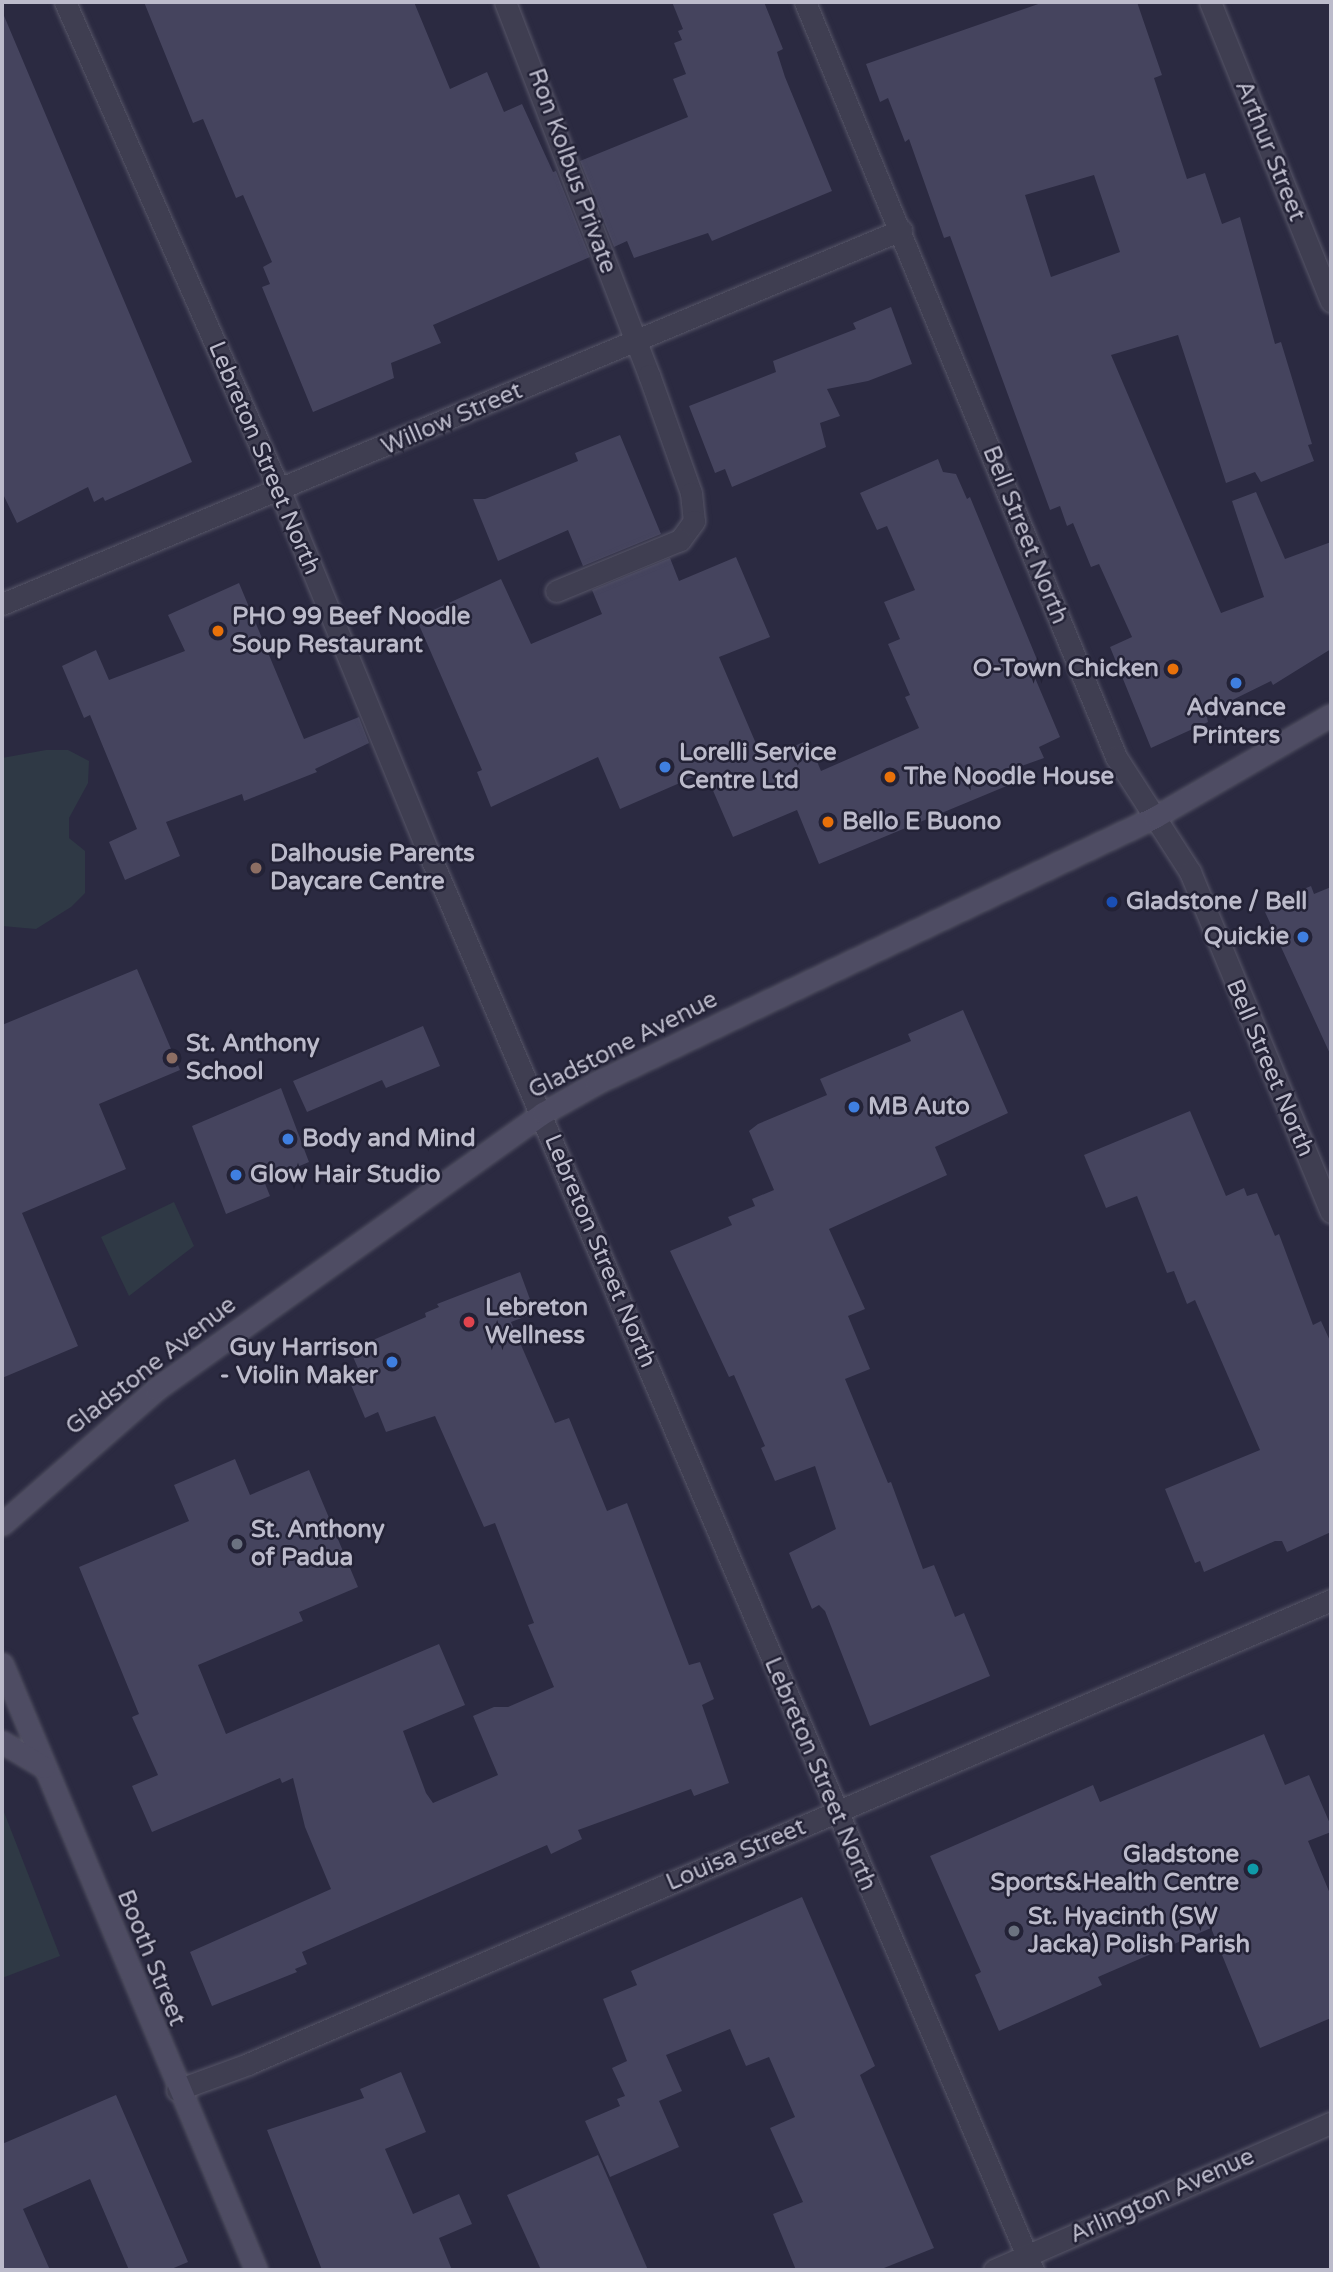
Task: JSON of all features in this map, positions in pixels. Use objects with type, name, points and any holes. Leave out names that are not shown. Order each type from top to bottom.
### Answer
[{"type":"main road","name":"Gladstone Avenue","points":[[2,1524],[156,1389],[543,1112],[596,1083],[1155,817],[1331,715]]},
{"type":"main road","name":"Booth Street","points":[[2,1664],[177,2090],[256,2270]]},
{"type":"main road","points":[[2,1742],[44,1767]]},
{"type":"street","name":"Lebreton Street North","points":[[65,2],[280,491],[428,851],[543,1112],[836,1812],[1030,2263]]},
{"type":"street","name":"Ron Kolbus Private","points":[[506,2],[691,493],[694,521],[680,540],[556,591]]},
{"type":"street","name":"Bell Street North","points":[[804,2],[901,230],[1116,757],[1190,872],[1331,1212]]},
{"type":"street","name":"Arthur Street","points":[[1210,2],[1331,300]]},
{"type":"street","name":"Willow Street","points":[[2,604],[280,491],[901,230]]},
{"type":"street","name":"Louisa Street","points":[[177,2090],[248,2064],[1331,1600]]},
{"type":"street","name":"Arlington Avenue","points":[[994,2270],[1030,2263],[1331,2123]]},
{"type":"shaded area","points":[[46,750],[68,750],[89,761],[88,783],[69,818],[69,838],[85,851],[85,893],[71,907],[36,929],[2,926],[2,758]]},
{"type":"shaded area","points":[[174,1202],[194,1246],[129,1296],[101,1237]]},
{"type":"shaded area","points":[[2,1807],[60,1956],[2,1978]]},
{"type":"building","points":[[144,2],[414,2],[450,89],[487,72],[504,112],[522,104],[553,172],[556,171],[590,257],[433,325],[441,343],[391,363],[394,378],[313,412],[262,287],[270,284],[263,267],[272,262],[243,195],[236,198],[203,119],[193,123]]},
{"type":"building","points":[[672,2],[764,2],[783,49],[777,52],[785,77],[832,191],[712,241],[708,233],[634,258],[627,241],[614,247],[580,161],[688,117],[673,79],[686,74],[674,43],[682,40],[678,31],[683,29]]},
{"type":"building","points":[[1044,2],[1137,2],[1162,75],[1154,78],[1187,179],[1205,173],[1222,224],[1240,217],[1275,344],[1281,342],[1312,444],[1308,445],[1314,461],[1261,482],[1255,472],[1226,483],[1178,335],[1111,355],[1221,613],[1264,597],[1232,501],[1256,492],[1285,559],[1331,542],[1331,649],[1273,685],[1271,681],[1206,713],[1208,722],[1151,748],[1110,647],[1132,637],[1099,564],[1091,567],[1073,523],[1067,526],[1060,506],[1050,510],[950,236],[944,238],[909,139],[905,142],[888,98],[880,102],[866,64]],"holes":[[[1094,175],[1120,252],[1051,277],[1025,195]]]},
{"type":"building","points":[[2,11],[192,462],[105,501],[103,497],[94,502],[88,487],[17,523],[2,492]]},
{"type":"building","points":[[891,307],[912,364],[868,381],[827,389],[840,416],[820,423],[826,447],[732,487],[725,469],[715,473],[689,406],[776,372],[773,361],[856,329],[853,323]]},
{"type":"building","points":[[620,435],[661,534],[583,566],[568,530],[498,561],[473,499],[485,499],[578,461],[575,453]]},
{"type":"building","points":[[938,459],[943,472],[956,474],[967,499],[970,497],[1038,662],[1030,666],[1060,737],[1039,747],[1044,758],[1016,768],[1021,780],[819,864],[797,810],[733,837],[705,772],[620,809],[598,757],[491,807],[477,772],[482,770],[416,618],[501,579],[531,644],[602,614],[592,590],[670,558],[679,581],[736,557],[770,637],[719,657],[763,760],[808,740],[821,771],[919,728],[905,697],[910,695],[888,644],[900,639],[884,602],[915,590],[887,526],[877,530],[860,493]]},
{"type":"building","points":[[239,583],[304,739],[359,717],[369,743],[315,769],[317,772],[244,801],[242,794],[166,822],[180,856],[125,880],[109,842],[137,829],[90,715],[84,718],[62,666],[96,650],[109,680],[185,651],[168,615]]},
{"type":"building","name":"Quickie","points":[[1311,886],[1314,894],[1331,887],[1331,1056],[1265,912],[1273,909],[1270,903]]},
{"type":"building","points":[[137,969],[180,1070],[99,1104],[126,1169],[22,1213],[78,1346],[2,1378],[2,1025]]},
{"type":"building","points":[[963,1010],[1008,1113],[935,1147],[947,1175],[829,1229],[865,1309],[848,1316],[870,1369],[845,1379],[888,1483],[891,1482],[923,1569],[934,1565],[955,1617],[964,1613],[990,1676],[870,1726],[825,1611],[819,1605],[812,1609],[789,1553],[836,1529],[815,1466],[775,1481],[761,1448],[765,1446],[734,1375],[729,1377],[670,1251],[732,1225],[728,1217],[755,1206],[752,1199],[774,1190],[749,1131],[758,1124],[827,1095],[820,1079],[911,1041],[908,1034]]},
{"type":"building","points":[[423,1026],[440,1066],[386,1088],[382,1080],[307,1112],[293,1081]]},
{"type":"building","points":[[281,1088],[309,1162],[264,1181],[270,1196],[226,1214],[192,1126]]},
{"type":"building","points":[[1190,1111],[1226,1196],[1244,1188],[1247,1196],[1257,1193],[1275,1236],[1279,1234],[1313,1325],[1321,1321],[1331,1343],[1331,1532],[1287,1552],[1282,1541],[1275,1541],[1204,1572],[1200,1561],[1195,1563],[1165,1489],[1260,1450],[1195,1300],[1187,1304],[1174,1271],[1167,1273],[1137,1196],[1106,1208],[1084,1155]]},
{"type":"building","points":[[520,1272],[535,1313],[511,1322],[555,1423],[569,1418],[607,1511],[627,1503],[689,1665],[700,1662],[714,1699],[702,1705],[729,1783],[694,1796],[691,1789],[578,1830],[582,1839],[551,1854],[547,1845],[302,1952],[307,1964],[295,1969],[297,1972],[212,2006],[190,1952],[331,1889],[305,1827],[293,1778],[282,1783],[280,1778],[152,1832],[132,1786],[158,1775],[132,1717],[139,1714],[79,1567],[189,1521],[174,1485],[235,1459],[250,1495],[309,1470],[358,1587],[299,1612],[303,1621],[198,1665],[226,1734],[439,1644],[465,1705],[403,1731],[426,1793],[433,1803],[498,1775],[473,1716],[494,1707],[508,1707],[554,1687],[528,1625],[534,1623],[495,1523],[484,1527],[435,1416],[386,1432],[378,1412],[365,1418],[349,1380],[361,1375],[350,1350],[426,1317],[425,1313],[439,1307],[437,1304]]},
{"type":"building","points":[[1264,1734],[1285,1785],[1309,1775],[1331,1826],[1331,1832],[1308,1841],[1331,1896],[1331,2018],[1260,2048],[1211,1928],[1098,1977],[1102,1985],[999,2031],[975,1975],[981,1972],[930,1856],[1093,1785],[1100,1802]]},
{"type":"building","points":[[802,1897],[875,2066],[860,2075],[934,2248],[879,2270],[796,2270],[773,2214],[803,2202],[770,2128],[795,2117],[769,2057],[746,2066],[730,2029],[666,2055],[682,2091],[659,2101],[679,2147],[610,2177],[585,2121],[620,2106],[617,2099],[625,2096],[612,2068],[627,2061],[603,1999],[637,1985],[631,1971]]},
{"type":"building","points":[[401,2072],[426,2132],[385,2149],[413,2214],[459,2194],[472,2224],[439,2238],[452,2270],[322,2270],[267,2130],[364,2098],[360,2089]]},
{"type":"building","points":[[116,2095],[188,2262],[169,2270],[129,2270],[90,2179],[23,2209],[50,2270],[2,2270],[2,2144]]},
{"type":"building","points":[[598,2155],[648,2270],[541,2270],[507,2195]]},
{"type":"place","name":"PHO 99 Beef Noodle Soup Restaurant","points":[[218,631]]},
{"type":"place","name":"O-Town Chicken","points":[[1173,669]]},
{"type":"place","name":"Advance Printers","points":[[1236,683]]},
{"type":"place","name":"Lorelli Service Centre Ltd","points":[[665,767]]},
{"type":"place","name":"The Noodle House","points":[[890,777]]},
{"type":"place","name":"Bello E Buono","points":[[828,822]]},
{"type":"place","name":"Dalhousie Parents Daycare Centre","points":[[256,868]]},
{"type":"place","name":"Gladstone / Bell","points":[[1112,902]]},
{"type":"place","name":"Quickie","points":[[1303,937]]},
{"type":"place","name":"St. Anthony School","points":[[172,1058]]},
{"type":"place","name":"MB Auto","points":[[854,1107]]},
{"type":"place","name":"Body and Mind","points":[[288,1139]]},
{"type":"place","name":"Glow Hair Studio","points":[[236,1175]]},
{"type":"place","name":"Lebreton Wellness","points":[[469,1322]]},
{"type":"place","name":"Guy Harrison - Violin Maker","points":[[392,1362]]},
{"type":"place","name":"St. Anthony of Padua","points":[[237,1544]]},
{"type":"place","name":"Gladstone Sports&Health Centre","points":[[1253,1869]]},
{"type":"place","name":"St. Hyacinth (SW Jacka) Polish Parish","points":[[1014,1931]]}]
